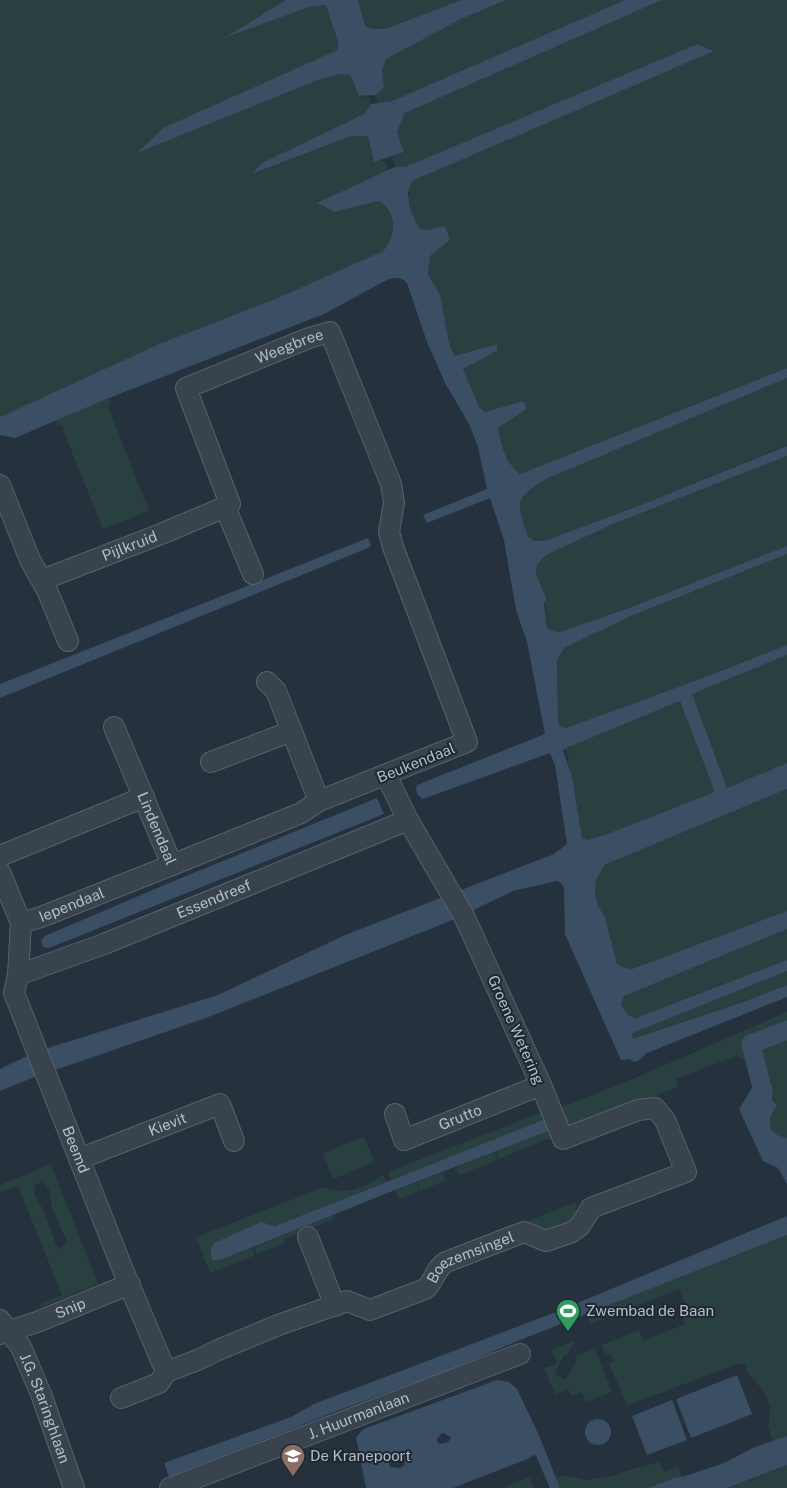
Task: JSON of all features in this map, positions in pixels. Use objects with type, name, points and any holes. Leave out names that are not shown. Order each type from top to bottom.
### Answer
[{"type":"street","name":"Weegbree","points":[[253,574],[221,509],[230,504],[186,388],[309,338],[330,332],[392,484],[394,503],[389,532],[393,547]]},
{"type":"street","points":[[0,485],[30,560],[42,580],[68,641]]},
{"type":"street","name":"Pijlkruid","points":[[42,580],[221,509]]},
{"type":"street","name":"Beukendaal","points":[[319,801],[467,742],[393,547]]},
{"type":"street","points":[[267,682],[276,691],[319,801]]},
{"type":"street","name":"Lindendaal","points":[[114,727],[172,865],[301,813],[319,801]]},
{"type":"street","points":[[211,762],[292,730]]},
{"type":"street","name":"Groene Wetering","points":[[386,774],[408,820],[464,916],[541,1085],[563,1139],[638,1110],[654,1108],[665,1120],[686,1172]]},
{"type":"street","points":[[0,856],[144,797]]},
{"type":"street","name":"Essendreef","points":[[11,989],[104,944],[408,820]]},
{"type":"street","name":"Iependaal","points":[[0,872],[21,923],[42,917],[172,865]]},
{"type":"street","name":"Beemd","points":[[21,923],[11,989],[166,1372]]},
{"type":"street","name":"Grutto","points":[[396,1114],[404,1140],[541,1085]]},
{"type":"street","name":"Kievit","points":[[79,1159],[220,1104],[234,1141]]},
{"type":"street","name":"Boezemsingel","points":[[121,1398],[159,1383],[166,1372],[200,1360],[218,1350],[281,1324],[347,1301],[370,1310],[425,1289],[431,1284],[440,1266],[446,1262],[524,1232],[546,1241],[572,1232],[580,1226],[591,1208],[686,1172]]},
{"type":"street","points":[[308,1236],[335,1306]]},
{"type":"street","name":"Snip","points":[[4,1329],[130,1284]]},
{"type":"street","name":"J.G. Staringhlaan","points":[[4,1329],[21,1347],[44,1402],[74,1488]]},
{"type":"street","name":"J. Huurmanlaan","points":[[170,1488],[520,1354]]},
{"type":"green space","points":[[0,0],[286,0],[227,36],[309,7],[326,5],[338,42],[337,50],[163,128],[138,152],[318,80],[340,74],[350,75],[359,96],[369,97],[371,104],[364,114],[263,163],[254,174],[351,136],[368,136],[374,162],[385,160],[388,170],[318,203],[335,212],[379,201],[391,214],[393,225],[393,231],[386,247],[383,251],[273,300],[159,344],[0,417]]},
{"type":"green space","points":[[358,0],[461,0],[385,29],[374,29],[365,26]]},
{"type":"green space","points":[[506,0],[625,0],[392,101],[378,103],[375,95],[384,88],[382,69],[385,59],[461,19]]},
{"type":"green space","points":[[662,0],[787,0],[787,368],[520,474],[507,459],[498,427],[527,409],[523,401],[485,412],[479,407],[463,369],[497,351],[497,344],[454,356],[449,343],[440,294],[428,275],[430,256],[450,240],[445,226],[427,230],[419,229],[413,217],[409,200],[412,181],[713,50],[697,44],[405,167],[395,167],[392,157],[404,152],[397,132],[405,113]]},
{"type":"green space","points":[[787,378],[787,445],[641,505],[544,541],[535,541],[528,537],[520,503],[528,492],[546,479]]},
{"type":"green space","points":[[109,398],[111,404],[108,406],[149,511],[103,529],[61,425],[57,426],[55,420]]},
{"type":"green space","points":[[787,456],[787,546],[629,608],[560,632],[547,628],[544,593],[536,572],[536,564],[546,555],[613,524]]},
{"type":"green space","points":[[787,554],[787,645],[566,728],[560,726],[558,721],[557,660],[564,648],[631,616]]},
{"type":"green space","points":[[787,655],[787,763],[727,788],[692,694]]},
{"type":"green space","points":[[680,701],[714,791],[713,794],[602,836],[587,840],[582,838],[572,776],[567,761],[569,760],[566,750],[563,751],[564,749]]},
{"type":"green space","points":[[787,789],[787,911],[632,969],[617,964],[605,917],[598,906],[595,893],[596,880],[603,865]]},
{"type":"green space","points":[[787,929],[787,960],[636,1018],[626,1013],[623,1008],[621,1003],[624,996]]},
{"type":"green space","points":[[787,971],[787,985],[641,1038],[632,1038],[633,1033]]},
{"type":"green space","points":[[787,1012],[787,1023],[765,1032],[770,1045],[787,1038],[787,1138],[777,1135],[770,1128],[770,1117],[777,1105],[754,1084],[745,1059],[737,1056],[675,1079],[678,1087],[578,1127],[571,1127],[557,1109],[637,1077]]},
{"type":"green space","points":[[542,1112],[545,1121],[391,1180],[388,1172]]},
{"type":"green space","points":[[550,1130],[553,1137],[499,1159],[496,1151]]},
{"type":"green space","points":[[364,1137],[374,1160],[372,1163],[333,1179],[323,1153]]},
{"type":"green space","points":[[494,1152],[497,1160],[459,1175],[456,1167]]},
{"type":"green space","points":[[51,1164],[98,1284],[41,1307],[40,1304],[62,1295],[18,1186],[0,1193],[0,1185]],"holes":[[[42,1182],[49,1189],[52,1207],[66,1240],[66,1244],[61,1249],[56,1245],[44,1211],[34,1194],[35,1185]]]},
{"type":"green space","points":[[443,1172],[446,1180],[420,1191],[417,1182]]},
{"type":"green space","points":[[383,1174],[386,1182],[275,1226],[261,1222],[216,1261],[252,1247],[255,1255],[210,1273],[196,1237],[324,1187],[332,1190],[347,1191],[362,1187]]},
{"type":"green space","points":[[416,1183],[419,1191],[399,1199],[395,1190]]},
{"type":"green space","points":[[575,1202],[577,1207],[570,1223],[544,1231],[526,1222]]},
{"type":"green space","points":[[333,1215],[334,1219],[284,1239],[285,1243],[257,1254],[254,1247]]},
{"type":"green space","points":[[787,1235],[787,1436],[773,1441],[768,1427],[770,1406],[763,1390],[748,1374],[745,1365],[739,1363],[627,1406],[609,1363],[614,1361],[611,1354],[606,1355],[602,1345],[639,1330],[643,1341],[685,1324],[683,1317],[690,1315],[679,1289],[590,1324],[586,1314]]},
{"type":"green space","points":[[573,1341],[574,1343],[567,1355],[565,1354],[554,1374],[565,1380],[577,1360],[575,1359],[578,1353],[579,1355],[595,1348],[612,1392],[586,1402],[582,1392],[571,1396],[568,1389],[555,1394],[544,1368],[557,1364],[552,1350]]},
{"type":"green space","points":[[660,1462],[664,1472],[678,1467],[682,1477],[674,1478],[648,1488],[560,1488],[555,1477],[570,1476],[586,1480],[611,1476]]},
{"type":"green space","points":[[787,1465],[787,1488],[727,1488]]},
{"type":"green space","points":[[530,1477],[534,1488],[502,1488]]},
{"type":"water","points":[[286,0],[358,0],[365,26],[374,29],[385,29],[461,0],[506,0],[461,19],[386,59],[382,69],[384,88],[375,95],[359,96],[350,75],[340,74],[318,80],[137,153],[163,128],[337,50],[338,42],[326,5],[309,7],[224,38]]},
{"type":"water","points":[[625,0],[662,0],[405,113],[397,132],[404,152],[374,162],[368,136],[351,136],[252,174],[262,163],[364,114],[371,104],[392,101]]},
{"type":"water","points":[[697,44],[714,51],[412,181],[408,193],[410,208],[419,229],[427,230],[445,226],[450,240],[430,256],[428,275],[440,294],[449,343],[454,356],[497,344],[497,351],[463,369],[479,407],[485,412],[523,401],[527,409],[498,428],[507,459],[520,474],[787,368],[787,378],[546,479],[523,497],[520,509],[528,537],[535,541],[544,541],[641,505],[787,446],[787,456],[613,524],[546,555],[537,564],[536,574],[546,598],[544,604],[547,628],[560,632],[629,608],[787,546],[787,554],[631,616],[564,648],[557,660],[558,721],[560,726],[566,728],[787,645],[787,655],[692,694],[727,788],[787,763],[787,789],[604,865],[596,880],[595,893],[598,906],[605,917],[617,964],[632,969],[787,911],[787,929],[624,996],[621,1003],[626,1013],[636,1018],[787,960],[787,971],[633,1033],[633,1039],[738,1004],[787,985],[787,997],[647,1053],[638,1061],[634,1062],[630,1059],[621,1060],[565,934],[564,888],[561,883],[556,881],[513,891],[450,921],[206,1018],[32,1078],[0,1091],[0,1069],[25,1057],[51,1047],[218,995],[345,935],[554,854],[567,844],[555,765],[550,753],[423,799],[416,791],[417,785],[545,734],[527,642],[516,610],[504,540],[490,498],[427,523],[423,515],[487,489],[478,447],[469,424],[445,383],[427,342],[407,283],[402,279],[397,278],[385,281],[324,314],[109,398],[15,438],[0,435],[0,417],[159,344],[273,300],[383,251],[389,242],[393,225],[391,214],[379,201],[335,212],[317,203],[395,167],[405,167]],"holes":[[[680,701],[714,790],[713,793],[587,840],[582,838],[572,776],[563,751]]]},
{"type":"water","points":[[368,538],[371,545],[368,548],[0,698],[0,684]]},
{"type":"water","points":[[377,798],[384,814],[49,948],[43,947],[41,941],[45,936]]},
{"type":"water","points":[[787,1023],[787,1038],[770,1045],[765,1032]]},
{"type":"water","points":[[754,1085],[777,1105],[770,1117],[770,1128],[777,1135],[787,1138],[787,1184],[778,1168],[763,1161],[739,1109]]},
{"type":"water","points":[[561,1113],[569,1123],[220,1260],[213,1260],[212,1258],[211,1251],[214,1243],[261,1222],[275,1226]]},
{"type":"water","points":[[787,1216],[787,1235],[510,1344],[460,1366],[345,1408],[169,1477],[164,1463],[291,1417],[314,1404],[551,1314]]},
{"type":"water","points":[[737,1375],[752,1414],[691,1438],[676,1399]]},
{"type":"water","points":[[497,1380],[509,1382],[517,1389],[538,1433],[560,1488],[550,1488],[536,1456],[533,1455],[530,1458],[453,1488],[366,1488],[356,1437],[364,1429]],"holes":[[[444,1433],[451,1438],[448,1442],[438,1443],[437,1439]],[[391,1458],[405,1459],[404,1466],[400,1468],[390,1467],[389,1462]]]},
{"type":"water","points":[[672,1400],[687,1440],[647,1455],[632,1416]]},
{"type":"water","points":[[598,1419],[607,1423],[611,1432],[607,1441],[598,1445],[589,1441],[585,1432],[589,1423]]},
{"type":"water","points":[[787,1436],[787,1465],[727,1488],[648,1488],[724,1463],[755,1447]]},
{"type":"waterway","points":[[761,1117],[763,1092],[751,1044],[787,1030]]},
{"type":"place","name":"Zwembad de Baan","points":[[568,1332]]},
{"type":"place","name":"De Kranepoort","points":[[293,1477]]}]
